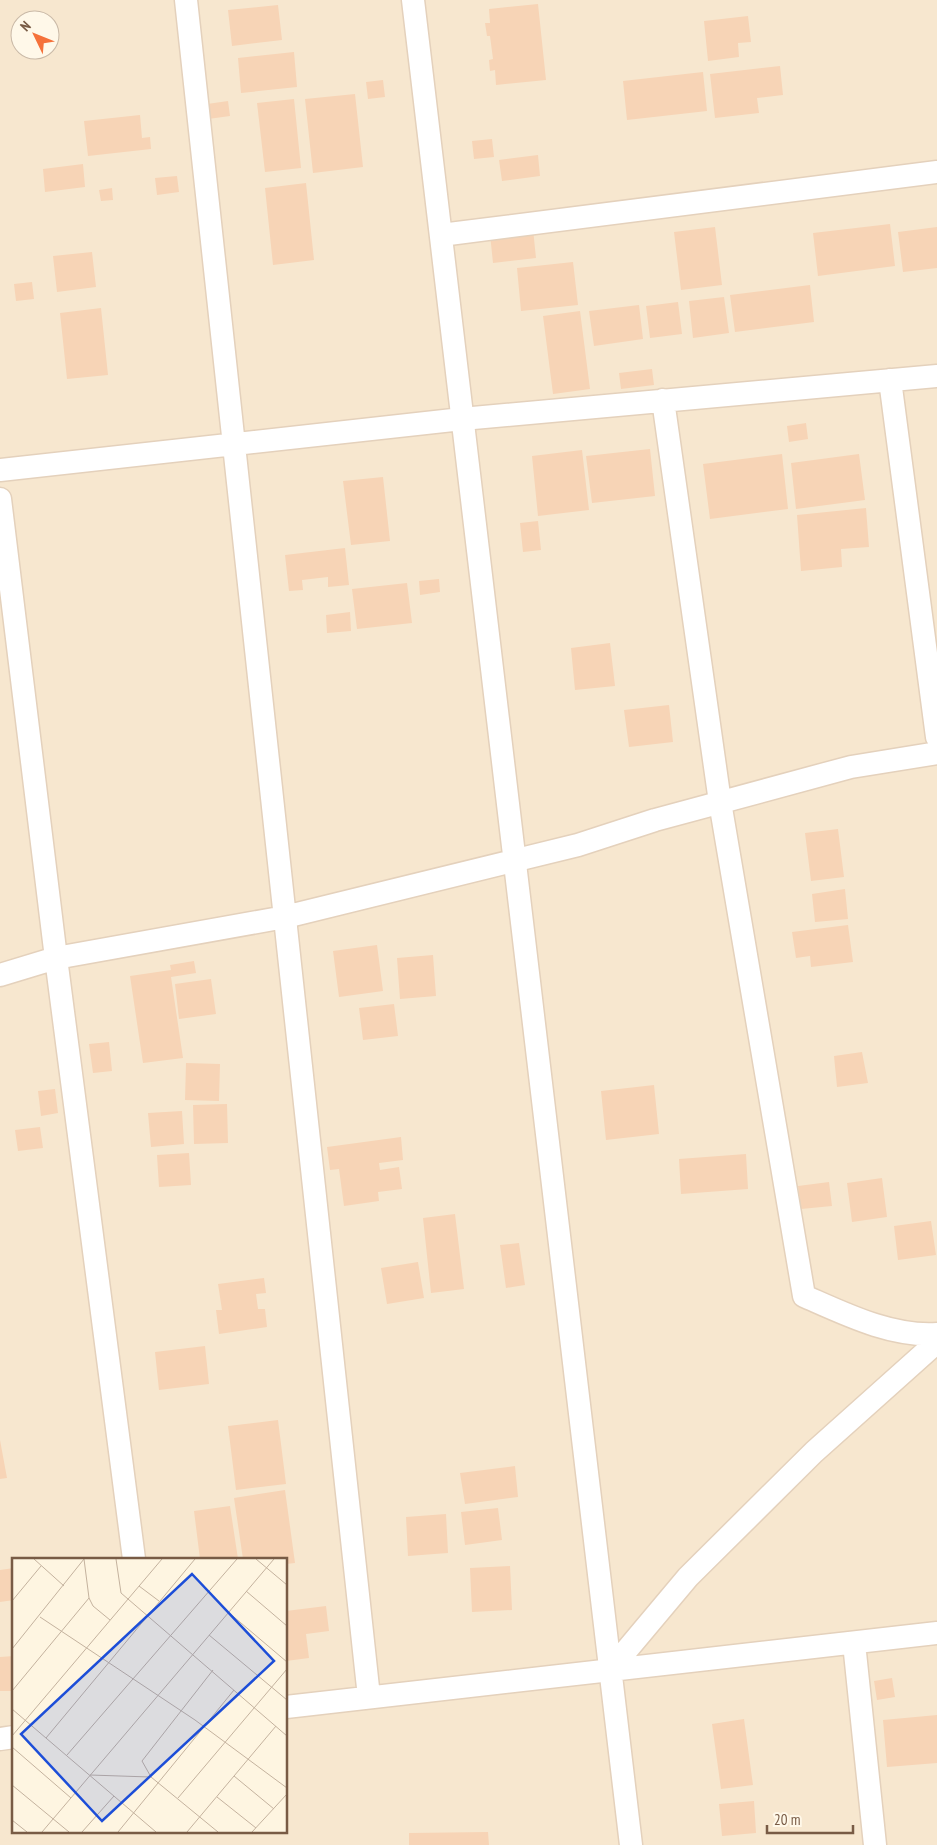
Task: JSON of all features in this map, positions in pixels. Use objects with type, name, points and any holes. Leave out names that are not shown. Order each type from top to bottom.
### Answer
[{"type":"street","points":[[186,0],[368,1697]]},
{"type":"street","points":[[413,0],[631,1845]]},
{"type":"street","points":[[441,235],[937,172]]},
{"type":"street","points":[[0,470],[462,418],[937,376]]},
{"type":"street","points":[[890,380],[937,737]]},
{"type":"street","points":[[663,400],[720,802],[804,1296],[848,1315],[886,1328],[906,1332],[937,1334]]},
{"type":"street","points":[[0,499],[56,958],[134,1558]]},
{"type":"street","points":[[0,975],[56,958],[285,917],[514,861],[850,767],[937,754]]},
{"type":"street","points":[[610,1670],[695,1570],[814,1452],[937,1342]]},
{"type":"street","points":[[288,1707],[937,1634]]},
{"type":"street","points":[[854,1643],[875,1845]]},
{"type":"shaded area","points":[[0,0],[937,0],[937,1845],[0,1845]]},
{"type":"building","points":[[538,4],[546,80],[496,85],[495,70],[490,71],[489,60],[493,59],[490,36],[487,36],[485,23],[490,23],[489,9]]},
{"type":"building","points":[[278,5],[282,40],[232,46],[228,10]]},
{"type":"building","points":[[748,16],[751,42],[738,43],[739,57],[708,61],[704,21]]},
{"type":"building","points":[[294,52],[297,87],[241,93],[238,58]]},
{"type":"building","points":[[780,66],[783,95],[757,98],[759,113],[715,118],[710,74]]},
{"type":"building","points":[[703,72],[707,111],[627,120],[623,81]]},
{"type":"building","points":[[383,80],[385,97],[368,99],[366,82]]},
{"type":"building","points":[[355,94],[363,167],[313,173],[305,99]]},
{"type":"building","points":[[294,99],[301,168],[265,172],[257,103]]},
{"type":"building","points":[[228,101],[230,116],[208,119],[207,104]]},
{"type":"building","points":[[140,115],[142,138],[150,137],[151,149],[88,156],[84,121]]},
{"type":"building","points":[[492,139],[494,157],[474,159],[472,141]]},
{"type":"building","points":[[538,155],[540,176],[502,181],[499,160]]},
{"type":"building","points":[[83,164],[85,187],[45,192],[43,169]]},
{"type":"building","points":[[177,176],[179,192],[157,195],[155,178]]},
{"type":"building","points":[[306,183],[314,260],[273,265],[265,188]]},
{"type":"building","points":[[112,188],[113,200],[101,201],[99,190]]},
{"type":"building","points":[[890,224],[895,266],[818,276],[813,233]]},
{"type":"building","points":[[715,227],[722,285],[681,290],[674,232]]},
{"type":"building","points":[[937,227],[937,268],[903,272],[898,232]]},
{"type":"building","points":[[533,229],[536,258],[493,263],[490,234]]},
{"type":"building","points":[[92,252],[96,287],[57,292],[53,256]]},
{"type":"building","points":[[573,262],[578,305],[521,311],[517,268]]},
{"type":"building","points":[[32,282],[34,299],[16,301],[14,284]]},
{"type":"building","points":[[810,285],[814,322],[735,332],[730,295]]},
{"type":"building","points":[[724,297],[729,333],[693,338],[689,301]]},
{"type":"building","points":[[678,302],[682,334],[650,338],[646,306]]},
{"type":"building","points":[[639,305],[643,339],[594,346],[589,311]]},
{"type":"building","points":[[101,308],[108,375],[67,379],[60,313]]},
{"type":"building","points":[[580,311],[590,389],[553,394],[543,316]]},
{"type":"building","points":[[652,369],[654,385],[621,389],[619,373]]},
{"type":"building","points":[[806,423],[808,439],[789,442],[787,426]]},
{"type":"building","points":[[650,449],[655,496],[592,503],[586,456]]},
{"type":"building","points":[[582,450],[589,510],[538,516],[532,456]]},
{"type":"building","points":[[782,454],[788,509],[710,519],[703,464]]},
{"type":"building","points":[[859,454],[865,500],[796,509],[791,463]]},
{"type":"building","points":[[383,477],[390,541],[351,545],[343,481]]},
{"type":"building","points":[[866,508],[869,547],[841,549],[842,567],[801,571],[797,515]]},
{"type":"building","points":[[538,521],[541,550],[523,552],[520,523]]},
{"type":"building","points":[[345,548],[349,585],[328,587],[328,577],[302,580],[303,590],[289,591],[285,555]]},
{"type":"building","points":[[439,579],[440,592],[420,595],[419,581]]},
{"type":"building","points":[[407,583],[412,623],[357,629],[352,589]]},
{"type":"building","points":[[350,612],[351,631],[327,633],[326,615]]},
{"type":"building","points":[[610,643],[615,686],[575,690],[571,648]]},
{"type":"building","points":[[669,705],[673,742],[629,747],[624,710]]},
{"type":"building","points":[[838,829],[844,877],[811,881],[805,833]]},
{"type":"building","points":[[845,889],[848,919],[815,922],[812,894]]},
{"type":"building","points":[[848,925],[853,962],[811,967],[810,956],[796,958],[792,932]]},
{"type":"building","points":[[377,945],[383,991],[339,997],[333,951]]},
{"type":"building","points":[[433,955],[436,996],[400,999],[397,958]]},
{"type":"building","points":[[194,961],[196,973],[171,977],[183,1058],[143,1063],[130,976],[171,970],[170,965]]},
{"type":"building","points":[[211,979],[216,1014],[179,1019],[175,984]]},
{"type":"building","points":[[394,1004],[398,1036],[363,1040],[359,1008]]},
{"type":"building","points":[[109,1042],[112,1071],[93,1073],[89,1044]]},
{"type":"building","points":[[862,1052],[868,1083],[837,1087],[834,1056]]},
{"type":"building","points":[[186,1063],[220,1064],[219,1101],[185,1100]]},
{"type":"building","points":[[654,1085],[659,1134],[606,1140],[601,1091]]},
{"type":"building","points":[[55,1089],[58,1113],[41,1116],[38,1091]]},
{"type":"building","points":[[227,1104],[228,1143],[194,1144],[193,1105]]},
{"type":"building","points":[[182,1111],[184,1144],[151,1147],[148,1113]]},
{"type":"building","points":[[40,1127],[43,1148],[18,1151],[15,1130]]},
{"type":"building","points":[[401,1137],[403,1160],[379,1163],[380,1170],[399,1167],[402,1189],[378,1192],[379,1201],[344,1206],[339,1169],[330,1170],[327,1147]]},
{"type":"building","points":[[189,1153],[191,1185],[159,1187],[157,1155]]},
{"type":"building","points":[[746,1154],[748,1189],[681,1194],[679,1159]]},
{"type":"building","points":[[882,1178],[887,1217],[852,1222],[847,1183]]},
{"type":"building","points":[[829,1182],[832,1206],[801,1209],[798,1186]]},
{"type":"building","points":[[455,1214],[464,1289],[431,1293],[423,1218]]},
{"type":"building","points":[[931,1221],[936,1255],[898,1260],[894,1226]]},
{"type":"building","points":[[519,1243],[525,1285],[506,1288],[500,1245]]},
{"type":"building","points":[[418,1262],[424,1298],[387,1304],[381,1268]]},
{"type":"building","points":[[264,1278],[266,1293],[256,1294],[258,1309],[265,1309],[267,1327],[219,1334],[216,1310],[222,1310],[218,1284]]},
{"type":"building","points":[[205,1346],[209,1384],[159,1390],[155,1352]]},
{"type":"building","points":[[278,1420],[286,1484],[236,1490],[228,1426]]},
{"type":"building","points":[[0,1440],[7,1478],[0,1479]]},
{"type":"building","points":[[515,1466],[518,1497],[465,1504],[460,1473]]},
{"type":"building","points":[[285,1490],[295,1563],[288,1564],[288,1558],[243,1558],[234,1498]]},
{"type":"building","points":[[230,1506],[238,1558],[200,1558],[194,1511]]},
{"type":"building","points":[[498,1508],[502,1540],[465,1545],[461,1512]]},
{"type":"building","points":[[446,1514],[448,1553],[408,1556],[406,1517]]},
{"type":"building","points":[[510,1566],[512,1610],[472,1612],[470,1568]]},
{"type":"building","points":[[12,1568],[12,1600],[0,1602],[0,1570]]},
{"type":"building","points":[[326,1606],[329,1631],[306,1634],[309,1658],[288,1661],[288,1611]]},
{"type":"building","points":[[12,1656],[12,1691],[0,1691],[0,1657]]},
{"type":"building","points":[[892,1678],[895,1697],[877,1700],[874,1681]]},
{"type":"building","points":[[937,1715],[937,1763],[887,1767],[883,1720]]},
{"type":"building","points":[[744,1719],[753,1785],[721,1789],[712,1724]]},
{"type":"building","points":[[754,1801],[756,1833],[722,1836],[719,1804]]},
{"type":"building","points":[[488,1832],[489,1845],[409,1845],[409,1833]]}]
